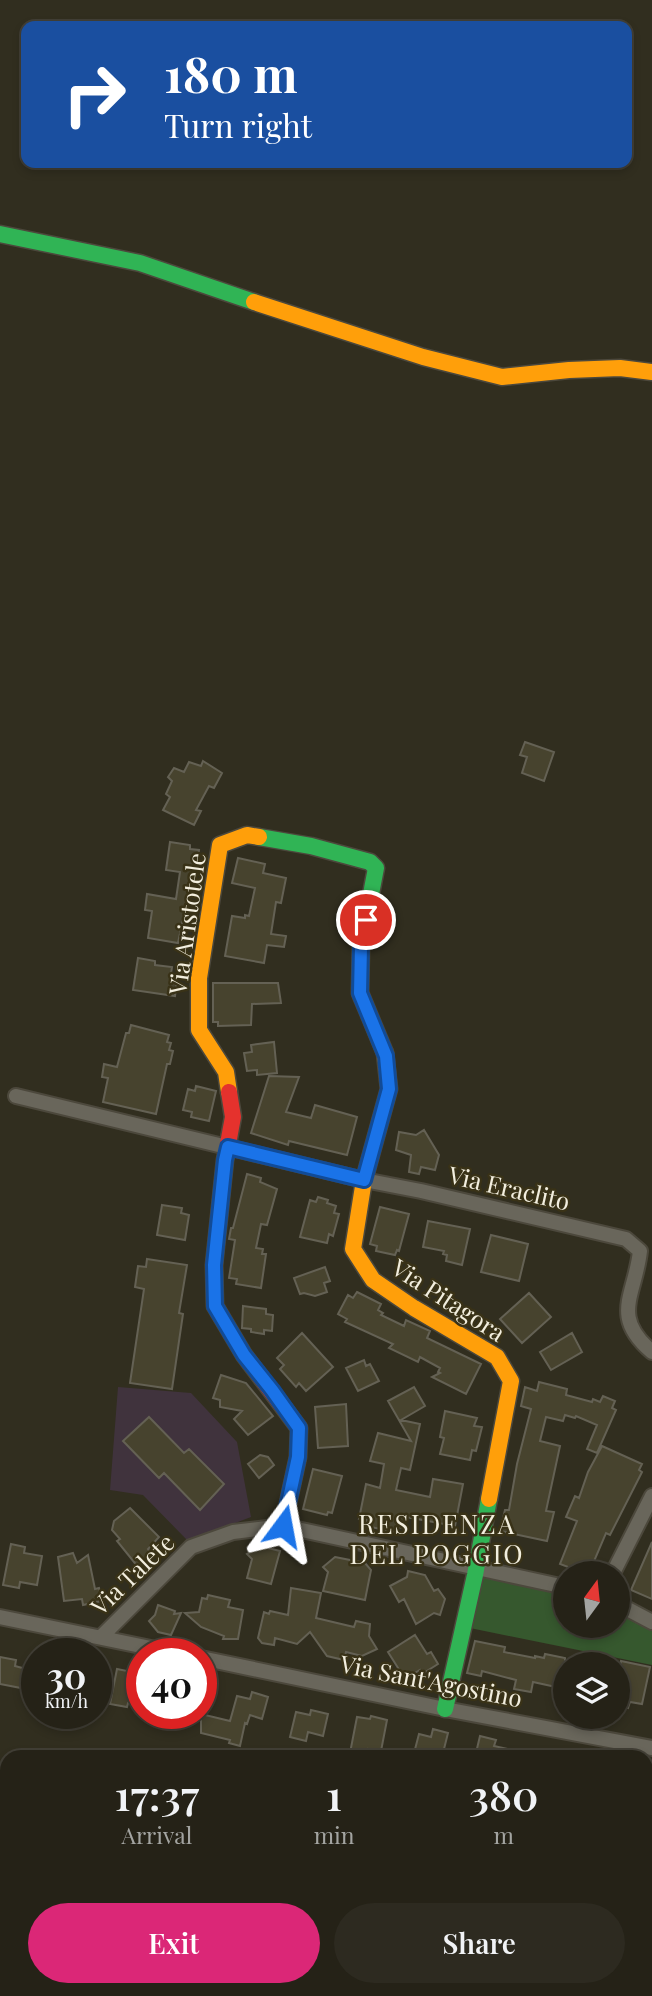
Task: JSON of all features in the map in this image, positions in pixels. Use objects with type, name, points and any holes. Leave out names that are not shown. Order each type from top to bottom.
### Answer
[{"type":"street","points":[[0,234],[140,263],[338,330],[424,357],[502,377],[620,368],[652,372]]},
{"type":"street","name":"Via Aristotele","points":[[228,1147],[233,1117],[232,1105],[226,1072],[199,1030],[199,978],[220,845],[247,835],[311,846],[370,862],[376,868],[361,946],[360,993],[386,1056],[389,1089],[364,1180]]},
{"type":"street","name":"Via Eraclito","points":[[16,1096],[364,1180],[626,1239],[640,1251],[627,1307],[627,1320],[634,1334],[652,1352]]},
{"type":"street","points":[[228,1147],[214,1265],[215,1306],[244,1355],[299,1428],[298,1457],[283,1526]]},
{"type":"street","name":"Via Pitagora","points":[[364,1180],[353,1249],[373,1280],[414,1308],[497,1357],[510,1381],[477,1566],[445,1709]]},
{"type":"street","points":[[619,1561],[652,1496]]},
{"type":"street","name":"Via Talete","points":[[101,1637],[191,1548],[233,1532],[283,1526],[553,1584]]},
{"type":"street","points":[[630,1610],[652,1622]]},
{"type":"street","points":[[0,1617],[126,1642]]},
{"type":"street","name":"Via Sant'Agostino","points":[[217,1661],[445,1709],[652,1748]]},
{"type":"shaded area","points":[[118,1387],[191,1393],[237,1442],[251,1517],[188,1541],[143,1495],[110,1490]]},
{"type":"green space","points":[[480,1571],[553,1589],[553,1638],[630,1638],[630,1615],[652,1627],[652,1665],[630,1661],[630,1652],[588,1652],[470,1628]]},
{"type":"building","points":[[525,742],[554,752],[544,781],[522,773],[527,757],[520,755]]},
{"type":"building","points":[[203,761],[222,773],[214,788],[209,786],[196,810],[201,811],[194,825],[163,810],[170,797],[166,794],[172,781],[168,777],[174,768],[184,772],[189,762],[201,766]]},
{"type":"building","points":[[170,842],[190,845],[190,849],[199,850],[195,881],[191,881],[178,943],[148,938],[152,911],[145,910],[147,894],[176,899],[180,872],[166,870]]},
{"type":"building","points":[[238,858],[265,864],[263,873],[286,878],[281,903],[276,902],[271,934],[286,936],[284,947],[267,945],[264,963],[225,956],[232,916],[249,916],[255,888],[232,883]]},
{"type":"building","points":[[138,958],[155,961],[155,965],[172,967],[170,980],[177,980],[175,996],[133,990]]},
{"type":"building","points":[[213,983],[278,983],[281,1003],[252,1004],[251,1025],[218,1026],[218,1022],[213,1022]]},
{"type":"building","points":[[131,1025],[169,1035],[169,1050],[173,1051],[170,1064],[167,1064],[156,1114],[103,1102],[108,1078],[102,1077],[104,1064],[117,1067],[126,1033],[129,1033]]},
{"type":"building","points":[[274,1042],[277,1073],[257,1075],[257,1070],[247,1071],[244,1053],[252,1052],[251,1045]]},
{"type":"building","points":[[269,1076],[299,1077],[286,1112],[311,1118],[315,1105],[357,1117],[347,1155],[289,1141],[288,1145],[251,1133]]},
{"type":"building","points":[[196,1086],[216,1091],[209,1121],[191,1117],[192,1112],[183,1110],[188,1089],[195,1091]]},
{"type":"building","points":[[424,1130],[439,1155],[435,1170],[421,1167],[419,1174],[409,1172],[411,1155],[396,1150],[399,1132],[416,1135]]},
{"type":"building","points":[[247,1174],[261,1178],[260,1182],[277,1189],[267,1225],[261,1224],[256,1248],[263,1249],[262,1254],[266,1254],[261,1288],[236,1284],[237,1279],[229,1278],[235,1240],[229,1239]]},
{"type":"building","points":[[318,1197],[336,1206],[334,1213],[339,1214],[333,1236],[329,1234],[327,1243],[300,1237],[310,1200],[316,1202]]},
{"type":"building","points":[[162,1205],[182,1208],[181,1213],[189,1215],[185,1240],[157,1235]]},
{"type":"building","points":[[380,1207],[409,1214],[399,1251],[397,1250],[395,1255],[376,1251],[377,1246],[370,1244]]},
{"type":"building","points":[[428,1221],[470,1229],[462,1265],[446,1261],[447,1255],[443,1254],[444,1251],[423,1247]]},
{"type":"building","points":[[491,1235],[528,1244],[519,1281],[481,1272]]},
{"type":"building","points":[[147,1259],[187,1265],[179,1313],[183,1314],[172,1389],[130,1383],[144,1289],[135,1287],[138,1266],[146,1267]]},
{"type":"building","points":[[325,1267],[330,1281],[324,1283],[327,1292],[315,1296],[300,1294],[294,1278]]},
{"type":"building","points":[[357,1292],[381,1304],[378,1310],[383,1313],[381,1315],[404,1326],[406,1320],[430,1331],[427,1338],[481,1364],[466,1394],[432,1377],[440,1373],[440,1368],[420,1357],[418,1362],[389,1348],[393,1344],[345,1322],[347,1319],[338,1314],[348,1295],[353,1298]]},
{"type":"building","points":[[529,1293],[551,1317],[522,1343],[500,1319]]},
{"type":"building","points":[[243,1306],[266,1309],[266,1314],[273,1315],[272,1331],[264,1330],[264,1334],[242,1328]]},
{"type":"building","points":[[302,1333],[333,1367],[306,1391],[299,1383],[296,1387],[280,1369],[284,1365],[277,1358]]},
{"type":"building","points":[[572,1333],[582,1352],[551,1370],[540,1352]]},
{"type":"building","points":[[364,1360],[366,1366],[370,1364],[379,1381],[358,1391],[346,1368]]},
{"type":"building","points":[[221,1375],[246,1383],[273,1416],[248,1435],[234,1419],[242,1411],[220,1407],[220,1400],[213,1398]]},
{"type":"building","points":[[539,1382],[567,1389],[566,1395],[592,1402],[593,1399],[600,1402],[603,1396],[615,1401],[612,1408],[616,1410],[597,1453],[587,1449],[597,1425],[576,1416],[565,1415],[563,1421],[546,1417],[540,1441],[560,1446],[546,1511],[554,1512],[547,1541],[500,1531],[505,1510],[509,1510],[531,1409],[521,1406],[525,1387],[537,1391]]},
{"type":"building","points":[[414,1387],[425,1406],[401,1420],[420,1424],[410,1470],[401,1468],[396,1490],[430,1497],[433,1479],[463,1484],[455,1526],[406,1517],[403,1528],[396,1527],[395,1532],[366,1526],[367,1520],[359,1519],[366,1484],[380,1488],[384,1464],[370,1461],[378,1433],[411,1441],[388,1401]]},
{"type":"building","points":[[346,1404],[348,1446],[318,1448],[315,1407]]},
{"type":"building","points":[[445,1411],[477,1418],[474,1426],[482,1427],[476,1451],[472,1450],[470,1460],[440,1454],[444,1438],[440,1437]]},
{"type":"building","points":[[149,1417],[184,1453],[189,1449],[224,1484],[200,1510],[164,1473],[159,1478],[123,1441]]},
{"type":"building","points":[[602,1446],[642,1464],[639,1470],[642,1472],[610,1535],[606,1533],[594,1561],[561,1561],[577,1521],[566,1517],[575,1496],[579,1498],[588,1472]]},
{"type":"building","points":[[260,1455],[268,1457],[274,1465],[259,1478],[248,1464]]},
{"type":"building","points":[[313,1469],[342,1476],[332,1513],[328,1512],[327,1515],[303,1509]]},
{"type":"building","points":[[130,1508],[159,1537],[148,1549],[152,1555],[138,1567],[117,1541],[120,1539],[112,1530],[114,1521]]},
{"type":"building","points":[[652,1542],[652,1599],[631,1590]]},
{"type":"building","points":[[11,1544],[25,1547],[24,1553],[42,1556],[37,1585],[20,1582],[19,1588],[3,1585]]},
{"type":"building","points":[[260,1546],[280,1551],[271,1584],[247,1578],[252,1559],[247,1554]]},
{"type":"building","points":[[73,1553],[77,1563],[88,1555],[95,1589],[99,1588],[102,1601],[83,1605],[82,1599],[64,1601],[58,1557]]},
{"type":"building","points":[[335,1557],[365,1563],[371,1570],[365,1600],[323,1591],[328,1572],[323,1567]]},
{"type":"building","points":[[408,1571],[425,1575],[434,1591],[438,1589],[445,1599],[440,1615],[434,1613],[416,1624],[404,1599],[399,1602],[390,1586],[407,1577]]},
{"type":"building","points":[[291,1588],[321,1593],[316,1618],[354,1627],[356,1621],[370,1624],[369,1636],[377,1649],[362,1656],[346,1652],[344,1660],[327,1656],[310,1632],[297,1644],[275,1638],[274,1645],[262,1643],[258,1638],[264,1612],[288,1615]]},
{"type":"building","points":[[208,1595],[230,1600],[228,1607],[243,1610],[238,1639],[223,1639],[224,1636],[201,1627],[185,1613],[199,1612],[202,1598],[207,1599]]},
{"type":"building","points":[[158,1605],[175,1611],[174,1614],[181,1613],[171,1635],[158,1632],[149,1621],[155,1615]]},
{"type":"building","points":[[415,1635],[427,1654],[431,1652],[438,1664],[422,1674],[420,1670],[405,1679],[388,1652]]},
{"type":"building","points":[[475,1641],[505,1647],[504,1652],[535,1658],[544,1658],[545,1654],[553,1656],[553,1686],[533,1682],[531,1692],[514,1689],[516,1680],[482,1671],[481,1676],[467,1673]]},
{"type":"building","points":[[0,1657],[16,1660],[15,1666],[21,1668],[21,1688],[0,1684]]},
{"type":"building","points":[[630,1663],[650,1667],[642,1704],[630,1702]]},
{"type":"building","points":[[117,1669],[126,1671],[126,1707],[112,1704]]},
{"type":"building","points":[[252,1692],[268,1697],[262,1719],[250,1715],[247,1724],[245,1723],[240,1746],[229,1743],[230,1740],[201,1733],[201,1729],[217,1729],[217,1718],[230,1721],[237,1696],[250,1699]]},
{"type":"building","points":[[311,1710],[328,1714],[323,1736],[308,1732],[306,1741],[290,1737],[296,1712],[310,1715]]},
{"type":"building","points":[[371,1716],[387,1720],[381,1750],[351,1750],[357,1717],[370,1719]]},
{"type":"building","points":[[433,1729],[448,1733],[444,1750],[415,1750],[419,1734],[431,1737]]},
{"type":"building","points":[[480,1736],[496,1740],[494,1746],[512,1750],[477,1750]]},
{"type":"traffic: fast","points":[[0,234],[140,263],[254,302]]},
{"type":"traffic: fast","points":[[259,837],[311,846],[370,862],[376,868],[361,946],[360,993],[385,1053]]},
{"type":"traffic: fast","points":[[445,1709],[489,1499]]},
{"type":"traffic: slow","points":[[254,302],[423,357],[502,377],[620,368],[652,372]]},
{"type":"traffic: slow","points":[[229,1092],[226,1072],[199,1030],[199,978],[220,845],[247,835],[259,837]]},
{"type":"traffic: slow","points":[[385,1053],[389,1089],[364,1180],[353,1249],[373,1280],[414,1308],[497,1357],[511,1381],[489,1499]]},
{"type":"traffic: jam","points":[[229,1092],[233,1117],[225,1160],[214,1265],[215,1306],[244,1355],[299,1428],[298,1457],[283,1526]]},
{"type":"district","name":"RESIDENZA DEL POGGIO","points":[[437,1540]]},
{"type":"route","points":[[283,1526],[298,1457],[299,1428],[244,1355],[215,1306],[214,1265],[225,1160],[228,1147],[364,1180],[389,1089],[386,1056],[360,993],[361,946],[366,920]]}]
